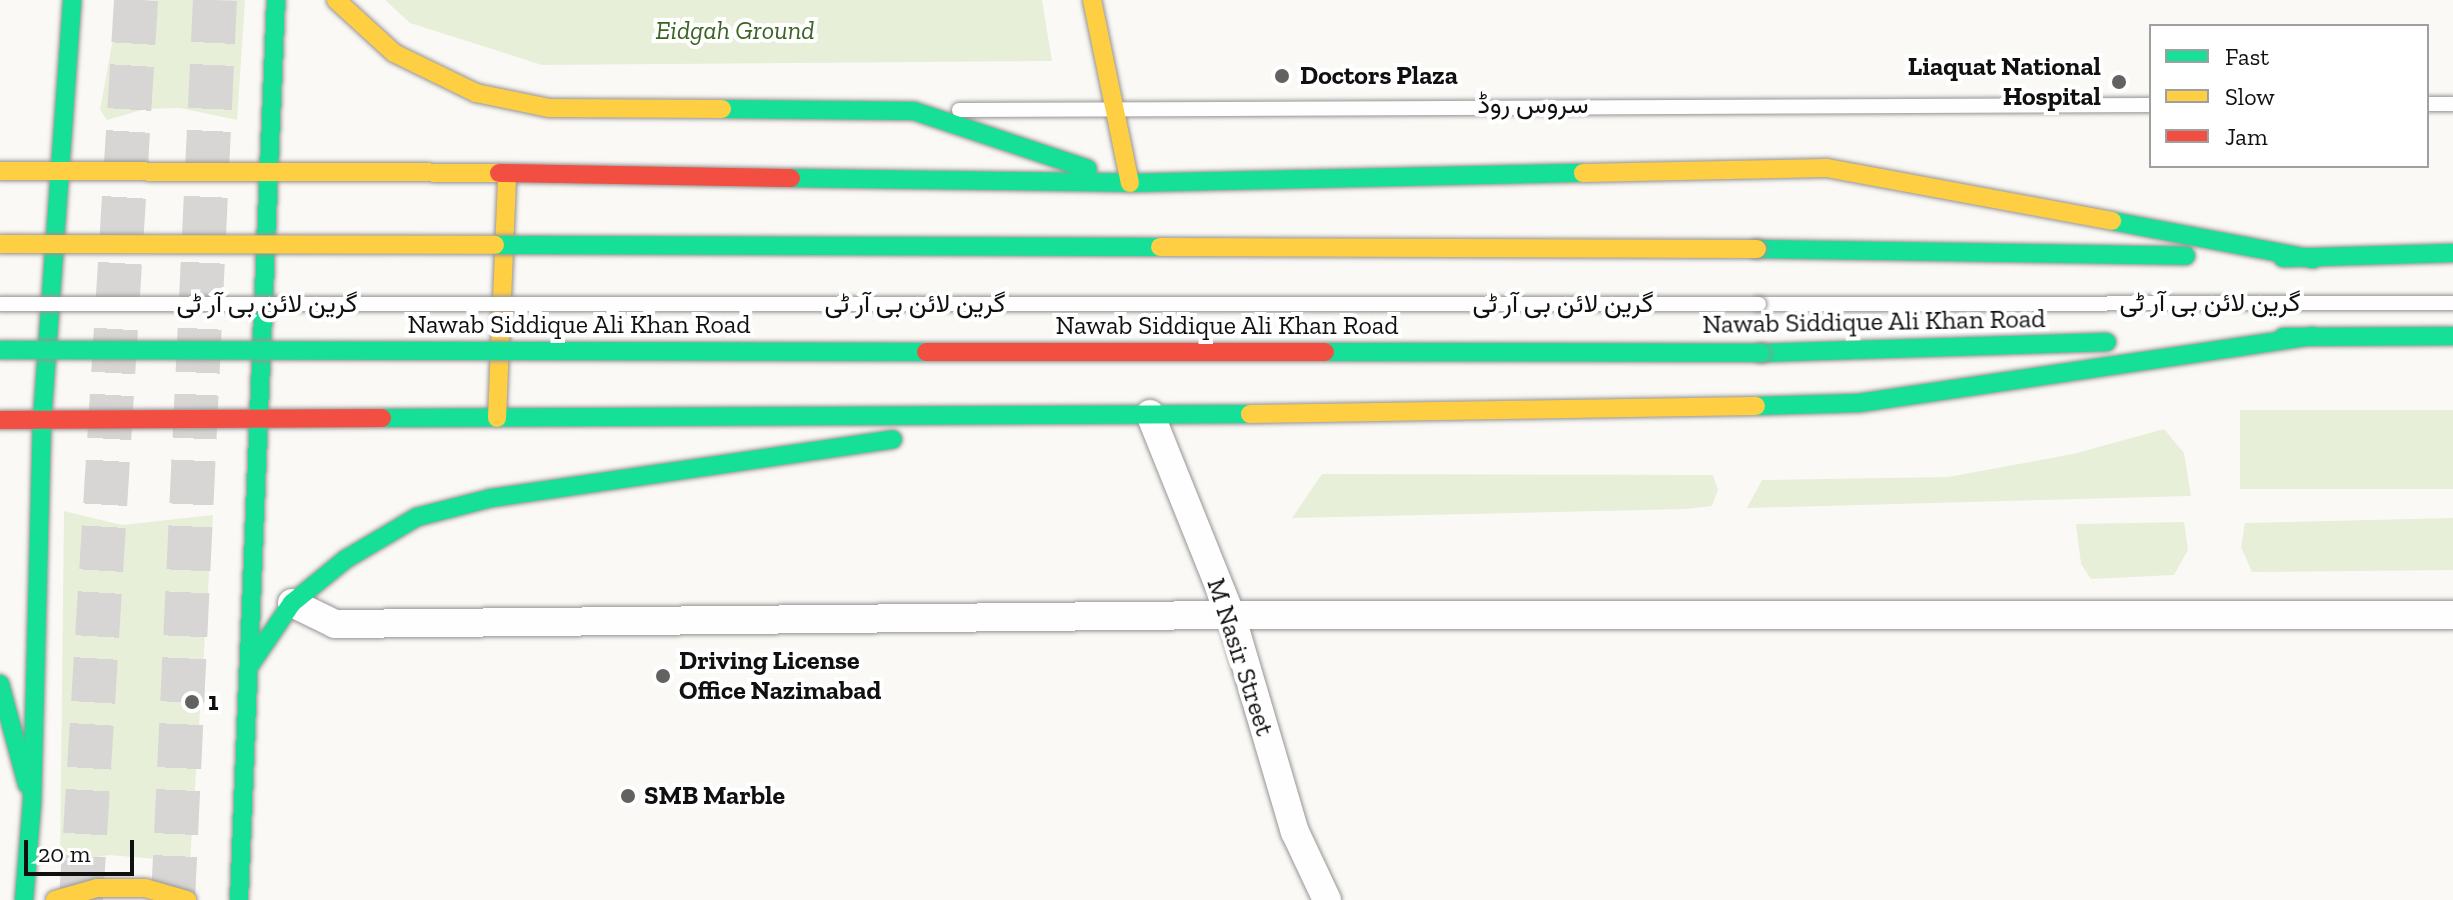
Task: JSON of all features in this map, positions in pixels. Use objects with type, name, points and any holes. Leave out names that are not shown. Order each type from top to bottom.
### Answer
[{"type":"main road","points":[[24,900],[32,802],[42,421],[63,170],[72,0]]},
{"type":"main road","points":[[239,900],[276,0]]},
{"type":"main road","points":[[336,0],[358,25],[430,75],[476,93],[549,108],[914,111],[1130,183]]},
{"type":"main road","points":[[1092,0],[1130,183]]},
{"type":"main road","points":[[0,171],[267,169],[1130,183],[1827,168],[2313,259]]},
{"type":"main road","points":[[497,418],[507,175]]},
{"type":"main road","points":[[0,244],[1757,249],[2313,259],[2453,253]]},
{"type":"main road","points":[[0,420],[1552,412],[1859,403],[2313,336]]},
{"type":"main road","name":"Nawab Siddique Ali Khan Road","points":[[0,350],[1761,353],[2313,336],[2453,336]]},
{"type":"main road","points":[[250,665],[292,603],[346,559],[417,517],[491,498],[1053,415]]},
{"type":"main road","points":[[0,684],[32,802]]},
{"type":"main road","points":[[55,900],[97,888],[145,888],[187,900]]},
{"type":"street","name":"M Nasir Street","points":[[1150,414],[1231,615],[1295,832],[1327,900]]},
{"type":"street","points":[[292,603],[335,624],[1231,615],[2453,615]]},
{"type":"lane","points":[[2429,104],[2453,104]]},
{"type":"lane","name":"سروس روڈ","points":[[914,111],[1113,105],[2149,105]]},
{"type":"lane","name":"گرین لائن بی آر ٹی","points":[[0,304],[2453,303]]},
{"type":"green space","points":[[120,0],[245,0],[237,120],[180,108],[145,109],[107,120],[100,110]]},
{"type":"green space","name":"Eidgah Ground","points":[[385,0],[1042,0],[1052,61],[542,65],[410,23]]},
{"type":"green space","points":[[2240,410],[2453,410],[2453,489],[2240,489]]},
{"type":"green space","points":[[2164,429],[2184,453],[2191,496],[1747,508],[1762,480],[1948,477],[2073,454]]},
{"type":"green space","points":[[1322,474],[1713,475],[1718,490],[1712,506],[1687,509],[1292,518]]},
{"type":"green space","points":[[64,511],[122,525],[213,515],[190,862],[109,855],[60,863]]},
{"type":"green space","points":[[2453,518],[2453,570],[2252,572],[2241,547],[2245,523]]},
{"type":"green space","points":[[2184,522],[2188,550],[2174,575],[2091,579],[2081,564],[2076,524]]},
{"type":"tunnel","points":[[81,900],[136,0]]},
{"type":"tunnel","points":[[173,900],[215,0]]},
{"type":"traffic: fast","points":[[24,900],[32,802],[42,421],[72,0]]},
{"type":"traffic: fast","points":[[239,900],[276,0]]},
{"type":"traffic: fast","points":[[722,109],[914,111],[1088,169]]},
{"type":"traffic: fast","points":[[791,178],[1130,183],[1583,173]]},
{"type":"traffic: fast","points":[[2112,221],[2313,259]]},
{"type":"traffic: fast","points":[[495,245],[1160,247]]},
{"type":"traffic: fast","points":[[1757,249],[2186,256]]},
{"type":"traffic: fast","points":[[2283,258],[2453,253]]},
{"type":"traffic: fast","points":[[1756,406],[1859,403],[2313,336]]},
{"type":"traffic: fast","points":[[2283,337],[2453,336]]},
{"type":"traffic: fast","points":[[1761,353],[2107,342]]},
{"type":"traffic: fast","points":[[0,350],[926,352]]},
{"type":"traffic: fast","points":[[1325,352],[1761,353]]},
{"type":"traffic: fast","points":[[382,418],[1250,414]]},
{"type":"traffic: fast","points":[[250,665],[292,603],[346,559],[417,517],[491,498],[893,439]]},
{"type":"traffic: fast","points":[[0,684],[27,784]]},
{"type":"traffic: slow","points":[[336,0],[394,53],[476,93],[549,108],[722,109]]},
{"type":"traffic: slow","points":[[1092,0],[1130,183]]},
{"type":"traffic: slow","points":[[1583,173],[1827,168],[2112,221]]},
{"type":"traffic: slow","points":[[0,171],[499,173]]},
{"type":"traffic: slow","points":[[497,418],[507,175]]},
{"type":"traffic: slow","points":[[0,244],[495,245]]},
{"type":"traffic: slow","points":[[1160,247],[1757,249]]},
{"type":"traffic: slow","points":[[1250,414],[1756,406]]},
{"type":"traffic: slow","points":[[55,900],[97,888],[145,888],[187,900]]},
{"type":"traffic: jam","points":[[499,173],[791,178]]},
{"type":"traffic: jam","points":[[926,352],[1325,352]]},
{"type":"traffic: jam","points":[[0,420],[382,418]]},
{"type":"place","name":"Doctors Plaza","points":[[1282,76]]},
{"type":"place","name":"Liaquat National Hospital","points":[[2119,82]]},
{"type":"place","name":"Driving License Office Nazimabad","points":[[663,676]]},
{"type":"place","name":"1","points":[[192,702]]},
{"type":"place","name":"SMB Marble","points":[[628,796]]}]
